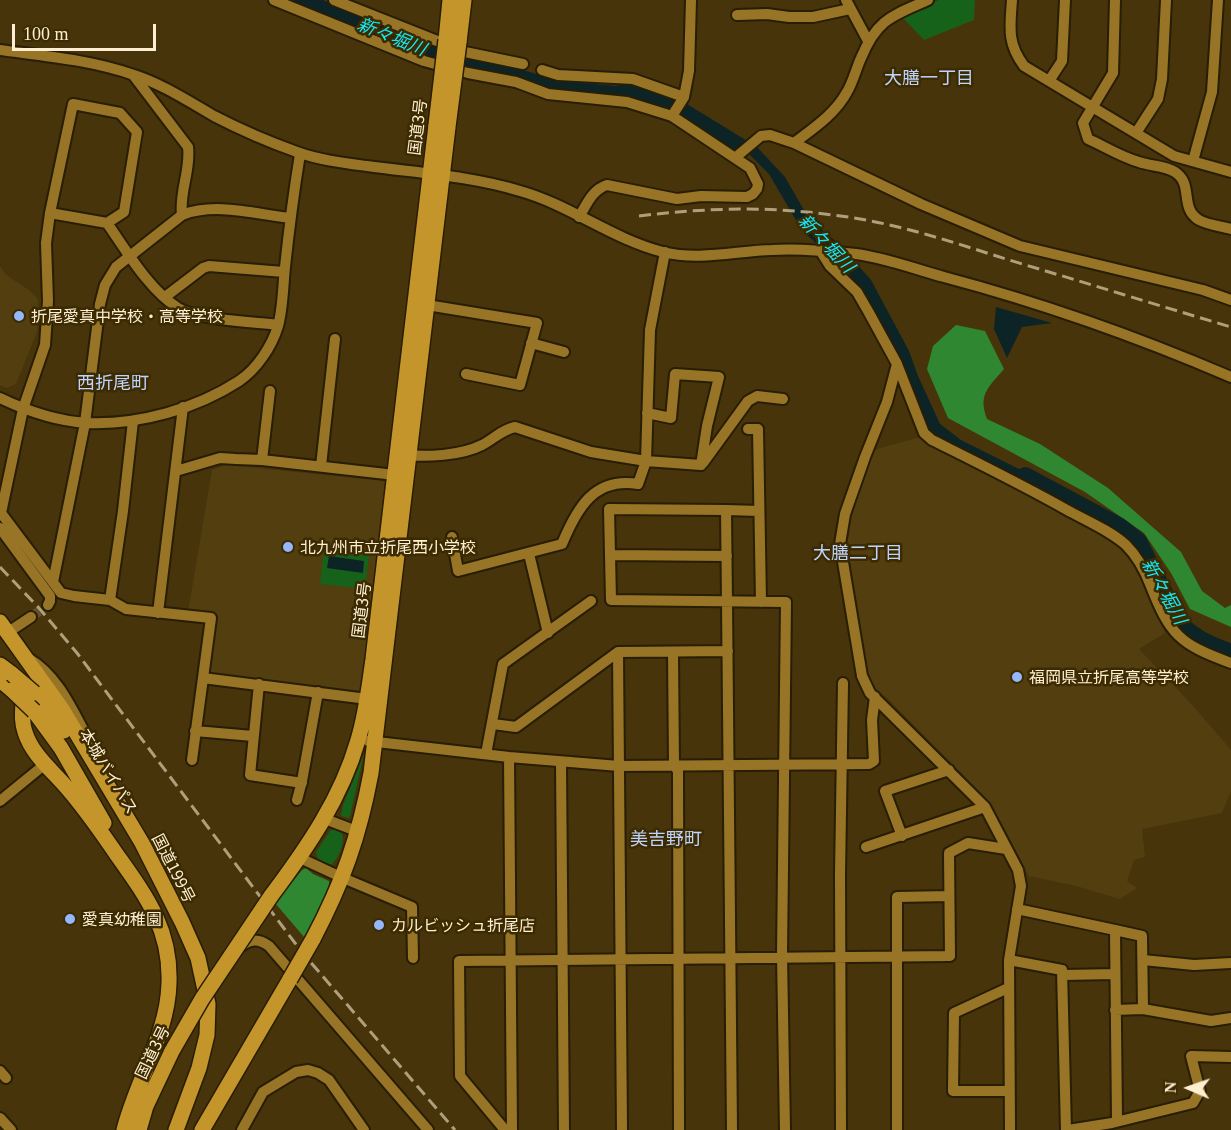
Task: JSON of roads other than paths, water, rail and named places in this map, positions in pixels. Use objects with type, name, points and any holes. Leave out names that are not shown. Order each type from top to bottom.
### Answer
[{"type":"highway","name":"国道3号","points":[[204,1130],[313,939],[343,878],[359,831],[376,742],[403,455],[452,41],[450,0]]},
{"type":"highway","name":"国道3号","points":[[452,41],[464,0]]},
{"type":"highway","name":"国道3号","points":[[139,1130],[146,1106],[172,1051],[202,999],[325,819],[359,739],[367,699],[395,476],[403,455],[427,305],[436,175]]},
{"type":"highway","name":"国道199号","points":[[4,628],[62,709],[142,843],[192,942],[202,973],[208,1019],[204,1052],[176,1130]]},
{"type":"highway","name":"国道199号","points":[[19,651],[29,708],[22,717],[25,732],[44,765],[83,808],[148,898],[168,951],[169,985],[163,1021],[136,1091],[124,1130]]},
{"type":"highway","name":"本城バイパス","points":[[6,677],[61,748],[148,898]]},
{"type":"highway","name":"本城バイパス","points":[[6,677],[34,693],[72,742],[189,942],[202,973]]},
{"type":"highway","points":[[181,1130],[199,1068]]},
{"type":"street","points":[[274,0],[423,61],[516,82],[548,94],[627,102],[672,116],[738,155],[757,178],[757,189],[747,197],[701,196],[677,199],[608,185],[598,188],[579,217]]},
{"type":"street","points":[[334,0],[465,52],[523,64]]},
{"type":"street","points":[[672,116],[684,97],[689,71],[692,0]]},
{"type":"street","points":[[794,143],[831,115],[848,92],[868,41],[879,25],[889,17],[928,0]]},
{"type":"street","points":[[1012,0],[1010,34],[1015,54],[1024,66],[1174,156],[1231,172]]},
{"type":"street","points":[[1049,81],[1062,61],[1065,0]]},
{"type":"street","points":[[1115,0],[1113,73],[1083,123],[1088,139],[1138,162],[1174,171],[1183,178],[1186,186],[1186,204],[1192,213],[1200,220],[1231,229]]},
{"type":"street","points":[[1136,133],[1158,99],[1162,79],[1166,0]]},
{"type":"street","points":[[1193,161],[1212,92],[1218,0]]},
{"type":"street","points":[[737,15],[813,17],[848,4],[868,41]]},
{"type":"street","points":[[0,50],[79,61],[133,75],[162,87],[243,130],[300,154],[476,181],[522,191],[552,202],[623,239],[665,252],[721,255],[772,250],[820,250],[888,260],[990,289],[1136,338],[1231,377]]},
{"type":"street","points":[[542,70],[558,75],[633,79],[684,97]]},
{"type":"street","points":[[133,75],[188,147],[189,158],[180,202],[182,215]]},
{"type":"street","points":[[50,213],[106,223],[124,212],[137,132],[120,113],[73,104],[50,213],[46,243],[48,301],[45,345],[23,409],[0,514],[61,593],[74,597],[110,600],[126,609],[211,618],[192,760]]},
{"type":"street","points":[[738,155],[761,136],[770,135],[794,143],[921,204],[1020,246],[1203,290],[1231,300]]},
{"type":"street","points":[[0,398],[23,409],[52,418],[85,423],[133,421],[183,407],[241,380],[258,364],[268,349],[278,325],[300,154]]},
{"type":"street","points":[[53,582],[85,423],[103,294],[105,285],[116,267],[182,215],[194,210],[214,209],[290,218]]},
{"type":"street","points":[[106,223],[155,288],[179,309],[196,315],[278,325]]},
{"type":"street","points":[[820,250],[830,266],[857,292],[897,364],[924,433],[932,440],[1026,486],[1113,535],[1129,548],[1146,574],[1171,629],[1203,653],[1231,663]]},
{"type":"street","points":[[452,537],[458,571],[529,554],[562,544],[578,510],[602,488],[624,482],[638,484],[646,462],[650,330],[665,252]]},
{"type":"street","points":[[165,297],[203,268],[209,266],[284,272]]},
{"type":"street","points":[[427,305],[537,323],[520,385],[466,374]]},
{"type":"street","points":[[321,466],[334,339]]},
{"type":"street","points":[[531,344],[564,352]]},
{"type":"street","points":[[897,364],[887,402],[845,514],[840,544],[862,676],[870,693],[985,807],[1018,870],[1021,886],[1009,960],[1008,988],[1010,1130]]},
{"type":"street","points":[[647,413],[670,418],[675,374],[719,377],[707,426],[701,465]]},
{"type":"street","points":[[262,460],[270,391]]},
{"type":"street","points":[[701,465],[748,401],[757,396],[783,399]]},
{"type":"street","points":[[158,613],[183,407]]},
{"type":"street","points":[[110,600],[133,421]]},
{"type":"street","points":[[403,455],[465,451],[483,445],[504,429],[515,427],[591,452],[646,462],[701,465]]},
{"type":"street","points":[[748,429],[758,429],[761,602]]},
{"type":"street","points":[[176,471],[220,458],[321,466],[395,476]]},
{"type":"street","points":[[759,511],[609,509],[611,600],[786,603],[785,1130]]},
{"type":"street","points":[[726,510],[732,1130]]},
{"type":"street","points":[[0,528],[50,596],[48,605]]},
{"type":"street","points":[[529,554],[548,633]]},
{"type":"street","points":[[610,555],[727,556]]},
{"type":"street","points":[[486,754],[502,664],[591,601]]},
{"type":"street","points":[[4,628],[31,617]]},
{"type":"street","points":[[493,724],[516,727],[618,652],[728,651]]},
{"type":"street","points":[[618,652],[622,1130]]},
{"type":"street","points":[[674,652],[674,765],[678,771],[677,960],[680,1130]]},
{"type":"street","points":[[203,678],[367,699]]},
{"type":"street","points":[[841,1130],[843,683]]},
{"type":"street","points":[[260,684],[250,775],[302,783]]},
{"type":"street","points":[[297,800],[318,692]]},
{"type":"street","points":[[359,739],[509,757],[619,766],[843,762],[869,764],[874,760],[872,720],[875,697]]},
{"type":"street","points":[[195,730],[253,736]]},
{"type":"street","points":[[509,757],[513,1130]]},
{"type":"street","points":[[561,762],[564,1130]]},
{"type":"street","points":[[0,801],[44,765]]},
{"type":"street","points":[[903,836],[885,791],[949,770]]},
{"type":"street","points":[[866,847],[985,807]]},
{"type":"street","points":[[325,819],[359,831]]},
{"type":"street","points":[[505,1130],[460,1076],[459,961],[950,956],[949,853],[969,843],[1006,849]]},
{"type":"street","points":[[300,858],[412,907],[414,958]]},
{"type":"street","points":[[897,1130],[897,897],[949,896]]},
{"type":"street","points":[[1017,909],[1142,936],[1143,1009]]},
{"type":"street","points":[[1114,1124],[1115,930]]},
{"type":"street","points":[[202,973],[250,941],[263,942],[274,951],[428,1130]]},
{"type":"street","points":[[1009,960],[1062,970],[1064,975],[1067,1130],[1114,1124],[1193,1103],[1200,1091],[1191,1056],[1231,1057]]},
{"type":"street","points":[[1143,960],[1194,965],[1231,963]]},
{"type":"street","points":[[1064,975],[1115,974]]},
{"type":"street","points":[[1008,988],[954,1013],[953,1091],[1009,1091]]},
{"type":"street","points":[[1115,1010],[1143,1009],[1211,1021],[1231,1018]]},
{"type":"street","points":[[242,1130],[263,1092],[296,1072],[308,1071],[318,1073],[328,1080],[364,1130]]},
{"type":"street","points":[[0,1118],[11,1130]]},
{"type":"water","points":[[283,0],[323,0],[465,58],[511,66],[558,81],[617,86],[617,83],[658,90],[687,104],[757,147],[785,177],[809,219],[839,244],[871,280],[909,351],[940,424],[961,440],[1049,484],[1045,490],[932,435],[870,307],[850,275],[809,237],[797,222],[769,174],[748,153],[735,151],[672,110],[626,98],[548,90],[513,75],[502,73],[499,75],[427,58]]},
{"type":"water","points":[[996,307],[1052,323],[1022,327],[1007,358],[994,329]]},
{"type":"water","points":[[329,556],[364,561],[363,573],[327,568]]},
{"type":"waterway","name":"新々堀川","points":[[1025,476],[1120,527],[1138,541],[1179,623],[1197,637],[1231,653]]},
{"type":"tunnel","points":[[31,617],[48,605]]},
{"type":"railway","points":[[639,216],[688,211],[760,209],[856,218],[944,240],[1231,327]]},
{"type":"railway","points":[[0,567],[77,653],[301,951],[455,1130]]},
{"type":"place","name":"折尾愛真中学校・高等学校","points":[[19,316]]},
{"type":"place","name":"北九州市立折尾西小学校","points":[[288,547]]},
{"type":"place","name":"福岡県立折尾高等学校","points":[[1017,677]]},
{"type":"place","name":"愛真幼稚園","points":[[70,919]]},
{"type":"place","name":"カルビッシュ折尾店","points":[[379,925]]},
{"type":"district","name":"大膳一丁目","points":[[929,77]]},
{"type":"district","name":"西折尾町","points":[[113,382]]},
{"type":"district","name":"大膳二丁目","points":[[858,552]]},
{"type":"district","name":"美吉野町","points":[[666,838]]}]
